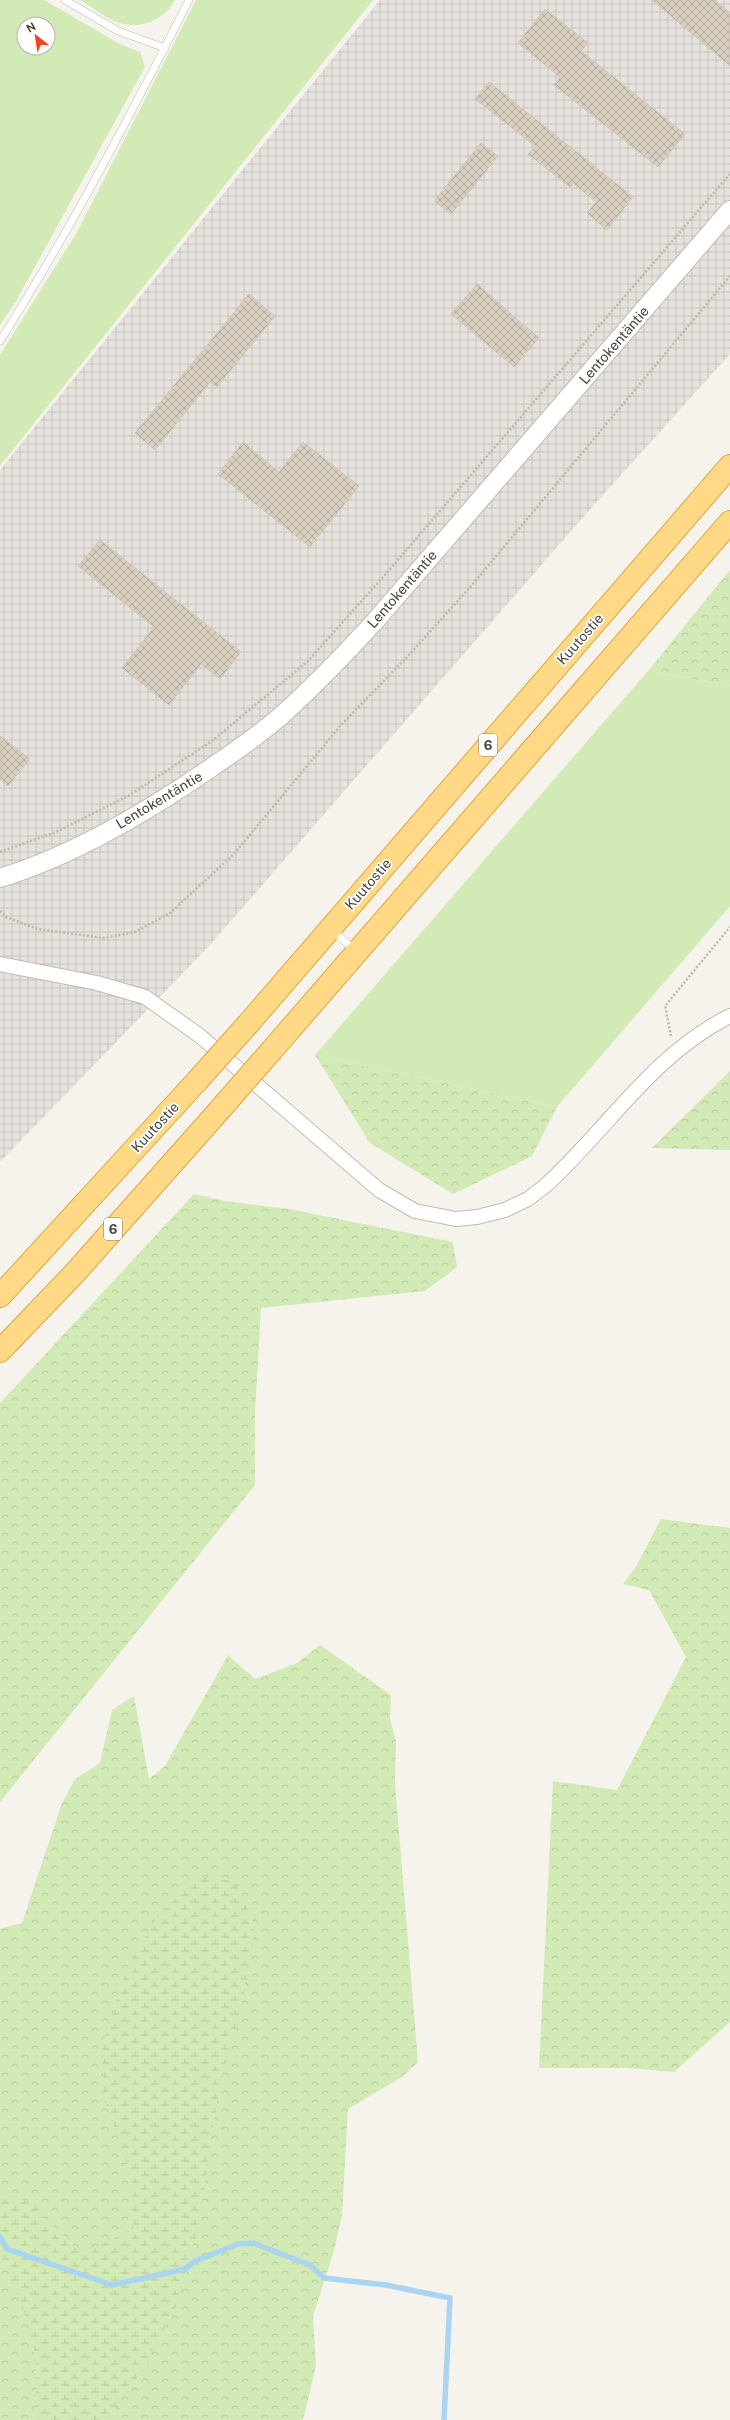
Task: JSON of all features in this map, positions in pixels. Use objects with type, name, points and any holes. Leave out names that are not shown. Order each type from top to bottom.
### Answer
[{"type":"highway","name":"Kuutostie","points":[[0,1296],[248,1024],[730,466]]},
{"type":"highway","name":"6","points":[[0,1351],[74,1274],[224,1105],[730,522]]},
{"type":"highway","points":[[0,1276],[197,1081]]},
{"type":"street","name":"Lentokentäntie","points":[[0,878],[64,852],[120,825],[179,790],[240,748],[281,716],[331,668],[376,620],[730,210]]},
{"type":"street","points":[[0,964],[97,982],[144,997],[200,1036],[379,1190],[414,1211],[456,1219],[504,1210],[528,1199],[545,1186],[649,1075],[682,1046],[714,1024],[730,1016]]},
{"type":"lane","points":[[65,0],[118,31],[165,48]]},
{"type":"lane","points":[[0,341],[36,285],[102,167],[189,0]]},
{"type":"lane","points":[[330,929],[357,952]]},
{"type":"path","points":[[0,852],[56,832],[128,796],[212,741],[307,662],[384,576],[730,174]]},
{"type":"path","points":[[0,911],[6,917],[38,929],[104,938],[135,932],[170,913],[234,854],[341,725],[408,656],[472,585],[730,276]]},
{"type":"path","points":[[673,1044],[665,1006],[730,927]]},
{"type":"shaded area","points":[[380,0],[730,0],[730,354],[585,515],[210,945],[0,1162],[0,470]]},
{"type":"green space","points":[[0,0],[44,0],[120,44],[140,52],[145,67],[16,301],[0,325]]},
{"type":"green space","points":[[80,0],[175,0],[165,13],[152,21],[144,24],[128,25],[104,16]]},
{"type":"green space","points":[[196,0],[373,0],[0,466],[0,355],[77,232]]},
{"type":"green space","points":[[730,570],[730,686],[648,671]]},
{"type":"green space","points":[[648,671],[730,686],[730,906],[557,1107],[315,1055]]},
{"type":"green space","points":[[315,1055],[557,1107],[532,1156],[453,1194],[370,1143]]},
{"type":"green space","points":[[730,1071],[730,1150],[652,1148]]},
{"type":"green space","points":[[194,1194],[225,1201],[289,1209],[453,1242],[457,1267],[425,1291],[261,1308],[255,1412],[255,1485],[0,1802],[0,1403]]},
{"type":"green space","points":[[661,1519],[730,1528],[730,2022],[674,2072],[628,2068],[539,2068],[553,1781],[617,1790],[686,1657],[649,1590],[623,1584],[637,1565]]},
{"type":"green space","points":[[320,1645],[391,1695],[390,1719],[396,1741],[395,1783],[418,2062],[402,2077],[348,2109],[342,2216],[334,2251],[313,2316],[316,2365],[305,2413],[302,2420],[0,2420],[0,1929],[22,1923],[62,1803],[75,1779],[100,1763],[112,1710],[134,1696],[149,1779],[165,1766],[228,1655],[255,1679],[297,1663]]},
{"type":"green space","points":[[201,1877],[234,1881],[255,1926],[243,1999],[219,2089],[198,2227],[176,2307],[141,2373],[105,2420],[37,2420],[35,2354],[23,2306],[0,2254],[0,2195],[29,2201],[69,2243],[87,2252],[134,2228],[127,2163],[104,2099],[102,2046],[127,1968],[160,1912]]},
{"type":"building","points":[[652,0],[715,0],[730,13],[730,66]]},
{"type":"building","points":[[545,9],[588,43],[581,51],[685,134],[658,167],[554,85],[560,77],[518,43]]},
{"type":"building","points":[[489,82],[633,197],[607,230],[587,213],[596,202],[573,183],[570,187],[528,154],[535,146],[475,99]]},
{"type":"building","points":[[481,143],[498,156],[451,214],[434,201]]},
{"type":"building","points":[[477,284],[539,338],[514,367],[451,314]]},
{"type":"building","points":[[249,294],[275,316],[217,387],[210,382],[155,450],[135,433]]},
{"type":"building","points":[[243,442],[279,472],[303,442],[359,486],[310,547],[218,474]]},
{"type":"building","points":[[100,540],[241,652],[220,679],[201,664],[169,705],[122,668],[154,627],[78,566]]},
{"type":"building","points":[[0,736],[30,759],[8,786],[0,779]]},
{"type":"waterway","points":[[0,2237],[7,2249],[112,2285],[185,2269],[195,2261],[238,2244],[253,2243],[310,2265],[324,2278],[386,2285],[450,2298],[444,2420]]}]
